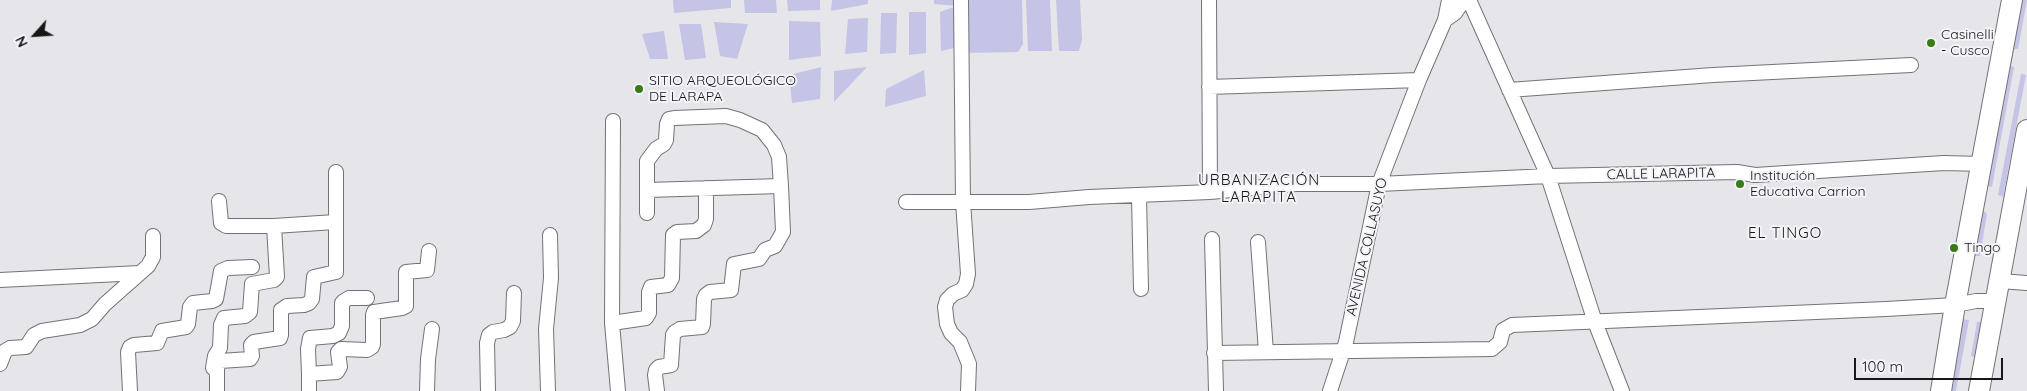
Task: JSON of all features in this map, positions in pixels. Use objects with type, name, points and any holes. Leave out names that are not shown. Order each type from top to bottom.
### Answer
[{"type":"highway","points":[[1940,391],[1954,305],[2012,0]]},
{"type":"highway","points":[[1980,391],[2027,130]]},
{"type":"street","points":[[961,0],[962,202],[968,274],[966,284],[962,290],[953,294],[947,300],[945,307],[947,324],[951,333],[960,342],[969,364],[968,391]]},
{"type":"street","points":[[1209,0],[1210,192]]},
{"type":"street","points":[[1445,20],[1448,0]]},
{"type":"street","name":"AVENIDA COLLASUYO","points":[[1330,391],[1342,352],[1378,184],[1445,20],[1455,13],[1464,0]]},
{"type":"street","points":[[1469,0],[1548,176],[1595,322],[1622,391]]},
{"type":"street","points":[[1509,90],[1713,75],[1911,65]]},
{"type":"street","points":[[1209,87],[1419,80]]},
{"type":"street","points":[[647,213],[647,161],[656,149],[664,144],[669,119],[726,116],[762,130],[774,145],[779,157],[783,232],[775,246],[765,250],[759,259],[734,264],[731,290],[710,292],[706,295],[702,327],[680,329],[675,332],[673,335],[671,365],[659,367],[656,370],[657,391]]},
{"type":"street","points":[[613,121],[612,322],[618,391]]},
{"type":"street","name":"CALLE LARAPITA","points":[[906,202],[1029,202],[1089,197],[1210,192],[1296,184],[1378,184],[1548,176],[1737,172],[1761,175],[1944,163],[1982,164]]},
{"type":"street","points":[[217,391],[217,365],[220,361],[250,359],[252,356],[251,345],[254,342],[280,338],[281,310],[286,306],[309,303],[312,299],[314,276],[336,272],[336,172]]},
{"type":"street","points":[[647,190],[781,186]]},
{"type":"street","points":[[612,322],[646,318],[649,314],[649,292],[651,287],[671,282],[673,235],[677,232],[696,231],[704,226],[706,219],[706,188]]},
{"type":"street","points":[[1139,196],[1141,289]]},
{"type":"street","points":[[219,201],[221,223],[223,225],[274,226],[335,222]]},
{"type":"street","points":[[213,391],[214,361],[220,348],[222,321],[227,316],[245,316],[250,312],[252,284],[274,280],[277,277],[274,226]]},
{"type":"street","points":[[548,391],[546,329],[551,278],[550,235]]},
{"type":"street","points":[[0,364],[4,351],[10,348],[26,347],[34,335],[42,331],[87,322],[148,266],[153,257],[153,236]]},
{"type":"street","points":[[1212,239],[1216,391]]},
{"type":"street","points":[[1258,242],[1266,352]]},
{"type":"street","points":[[309,374],[337,372],[340,367],[338,352],[341,349],[366,350],[372,347],[374,312],[406,306],[406,272],[427,270],[429,251]]},
{"type":"street","points":[[130,391],[128,352],[130,347],[157,343],[162,331],[186,327],[192,303],[212,301],[216,298],[221,271],[228,268],[252,267]]},
{"type":"street","points":[[0,280],[140,273]]},
{"type":"street","points":[[2000,281],[2027,284]]},
{"type":"street","points":[[488,391],[487,343],[489,335],[510,327],[513,321],[514,293]]},
{"type":"street","points":[[309,391],[308,349],[310,338],[333,336],[339,333],[342,326],[342,303],[349,298],[367,298]]},
{"type":"street","points":[[1214,353],[1492,349],[1500,342],[1502,330],[1512,325],[1954,305],[1976,301],[1995,302]]},
{"type":"street","points":[[427,391],[428,359],[432,329]]},
{"type":"shaded area","points":[[673,0],[731,0],[731,8],[674,13]]},
{"type":"shaded area","points":[[744,0],[776,0],[777,13],[745,13]]},
{"type":"shaded area","points":[[787,0],[820,0],[820,10],[788,11]]},
{"type":"shaded area","points":[[832,0],[868,0],[868,4],[831,11]]},
{"type":"shaded area","points":[[934,0],[957,0],[957,6],[934,4]]},
{"type":"shaded area","points":[[966,0],[1022,0],[1023,44],[1018,52],[967,53]]},
{"type":"shaded area","points":[[1026,0],[1050,0],[1052,51],[1028,51]]},
{"type":"shaded area","points":[[1056,0],[1080,0],[1082,40],[1079,51],[1059,51]]},
{"type":"shaded area","points":[[2020,0],[2027,0],[2018,49],[2014,49],[2011,66],[2014,67],[1992,187],[1987,186]]},
{"type":"shaded area","points":[[954,7],[954,48],[941,51],[940,12]]},
{"type":"shaded area","points":[[909,12],[926,12],[926,53],[909,55]]},
{"type":"shaded area","points":[[881,13],[897,13],[896,53],[880,54]]},
{"type":"shaded area","points":[[868,18],[867,52],[845,54],[848,19]]},
{"type":"shaded area","points":[[789,21],[820,22],[821,56],[789,60]]},
{"type":"shaded area","points":[[714,22],[748,24],[737,59],[720,56]]},
{"type":"shaded area","points":[[679,24],[701,24],[706,58],[685,60]]},
{"type":"shaded area","points":[[664,31],[668,59],[650,59],[642,34]]},
{"type":"shaded area","points":[[821,67],[820,99],[792,103],[789,75]]},
{"type":"shaded area","points":[[867,67],[834,102],[834,71]]},
{"type":"shaded area","points":[[924,70],[926,96],[885,107],[886,89]]},
{"type":"shaded area","points":[[2021,74],[2026,75],[2003,197],[1998,195]]},
{"type":"shaded area","points":[[1983,210],[1987,214],[1980,256],[1974,256]]},
{"type":"shaded area","points":[[1962,319],[1969,320],[1956,391],[1950,391]]},
{"type":"shaded area","points":[[1977,322],[1983,322],[1977,358],[1971,356]]},
{"type":"place","name":"Casinelli - Cusco","points":[[1931,43]]},
{"type":"place","name":"SITIO ARQUEOLÓGICO DE LARAPA","points":[[639,89]]},
{"type":"place","name":"Institución Educativa Carrion","points":[[1740,184]]},
{"type":"place","name":"Tingo","points":[[1954,248]]},
{"type":"district","name":"URBANIZACIÓN LARAPITA","points":[[1259,188]]},
{"type":"district","name":"EL TINGO","points":[[1785,233]]}]
